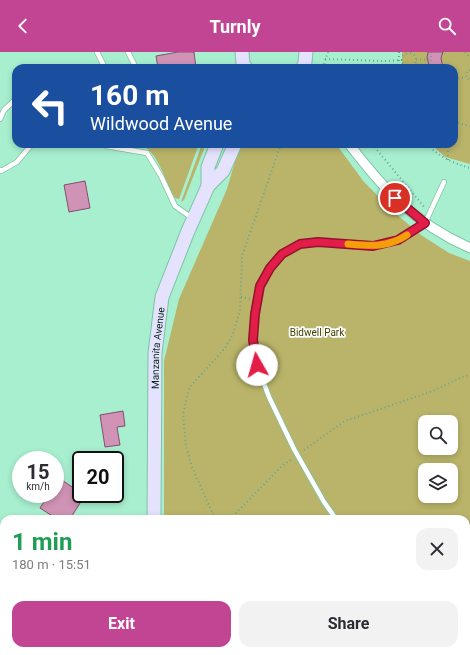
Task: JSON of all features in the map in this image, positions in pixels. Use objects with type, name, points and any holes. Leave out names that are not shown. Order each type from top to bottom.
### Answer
[{"type":"street","name":"Manzanita Avenue","points":[[208,186],[208,167],[215,148]]},
{"type":"street","name":"Manzanita Avenue","points":[[154,515],[156,346],[162,297],[208,186],[223,171],[233,148]]},
{"type":"street","points":[[352,148],[386,189],[405,208],[450,239],[470,248]]},
{"type":"lane","points":[[97,52],[103,64]]},
{"type":"lane","points":[[128,52],[134,64]]},
{"type":"lane","points":[[0,119],[4,110],[12,103]]},
{"type":"lane","points":[[0,170],[17,162],[29,148]]},
{"type":"lane","points":[[118,148],[147,153],[161,176],[175,206],[194,219]]},
{"type":"lane","points":[[333,515],[324,502],[298,455],[269,397],[257,365],[253,340],[255,314],[260,286],[270,268],[282,254],[300,244],[318,242],[373,246],[398,240],[425,223],[444,182]]},
{"type":"path","points":[[324,64],[328,52]]},
{"type":"path","points":[[399,52],[400,64]]},
{"type":"path","points":[[465,52],[470,58]]},
{"type":"path","points":[[325,59],[400,60],[406,54],[412,53],[416,60],[415,64]]},
{"type":"path","points":[[416,60],[431,59]]},
{"type":"path","points":[[400,60],[403,64]]},
{"type":"path","points":[[466,77],[467,72],[470,70]]},
{"type":"path","points":[[458,78],[466,77],[470,80]]},
{"type":"path","points":[[458,123],[470,126]]},
{"type":"path","points":[[213,515],[192,467],[186,446],[183,414],[189,388],[225,348],[233,334],[240,311],[242,256],[280,148]]},
{"type":"path","points":[[375,148],[423,206],[431,211]]},
{"type":"path","points":[[430,148],[448,160],[470,168]]},
{"type":"path","points":[[448,148],[448,160]]},
{"type":"path","points":[[234,515],[282,466],[345,421],[433,391],[462,377],[470,375]]},
{"type":"green space","points":[[402,52],[470,52],[470,164],[445,157],[435,148],[458,148],[458,64],[402,64]]},
{"type":"green space","points":[[145,148],[198,148],[179,199],[175,198],[156,159]]},
{"type":"green space","points":[[201,148],[204,148],[184,200],[181,202]]},
{"type":"green space","name":"Bidwell Park","points":[[239,148],[339,148],[364,182],[395,213],[421,235],[449,253],[470,261],[470,515],[164,515],[164,361],[179,299],[227,189]]},
{"type":"building","points":[[178,52],[194,52],[196,64],[157,64],[156,56]]},
{"type":"building","points":[[428,52],[443,52],[441,58],[442,64],[429,64],[427,58]]},
{"type":"building","points":[[85,181],[90,208],[69,212],[64,185]]},
{"type":"building","points":[[123,411],[125,426],[117,427],[120,445],[105,447],[100,415]]},
{"type":"building","points":[[64,481],[72,487],[72,503],[80,503],[72,515],[51,515],[40,508],[43,503],[64,503]]},
{"type":"slow traffic","points":[[348,244],[373,246],[398,240],[407,235]]},
{"type":"route","points":[[257,365],[253,340],[255,314],[260,286],[270,268],[282,254],[300,244],[318,242],[373,246],[398,240],[425,223],[405,208],[395,198]]}]
